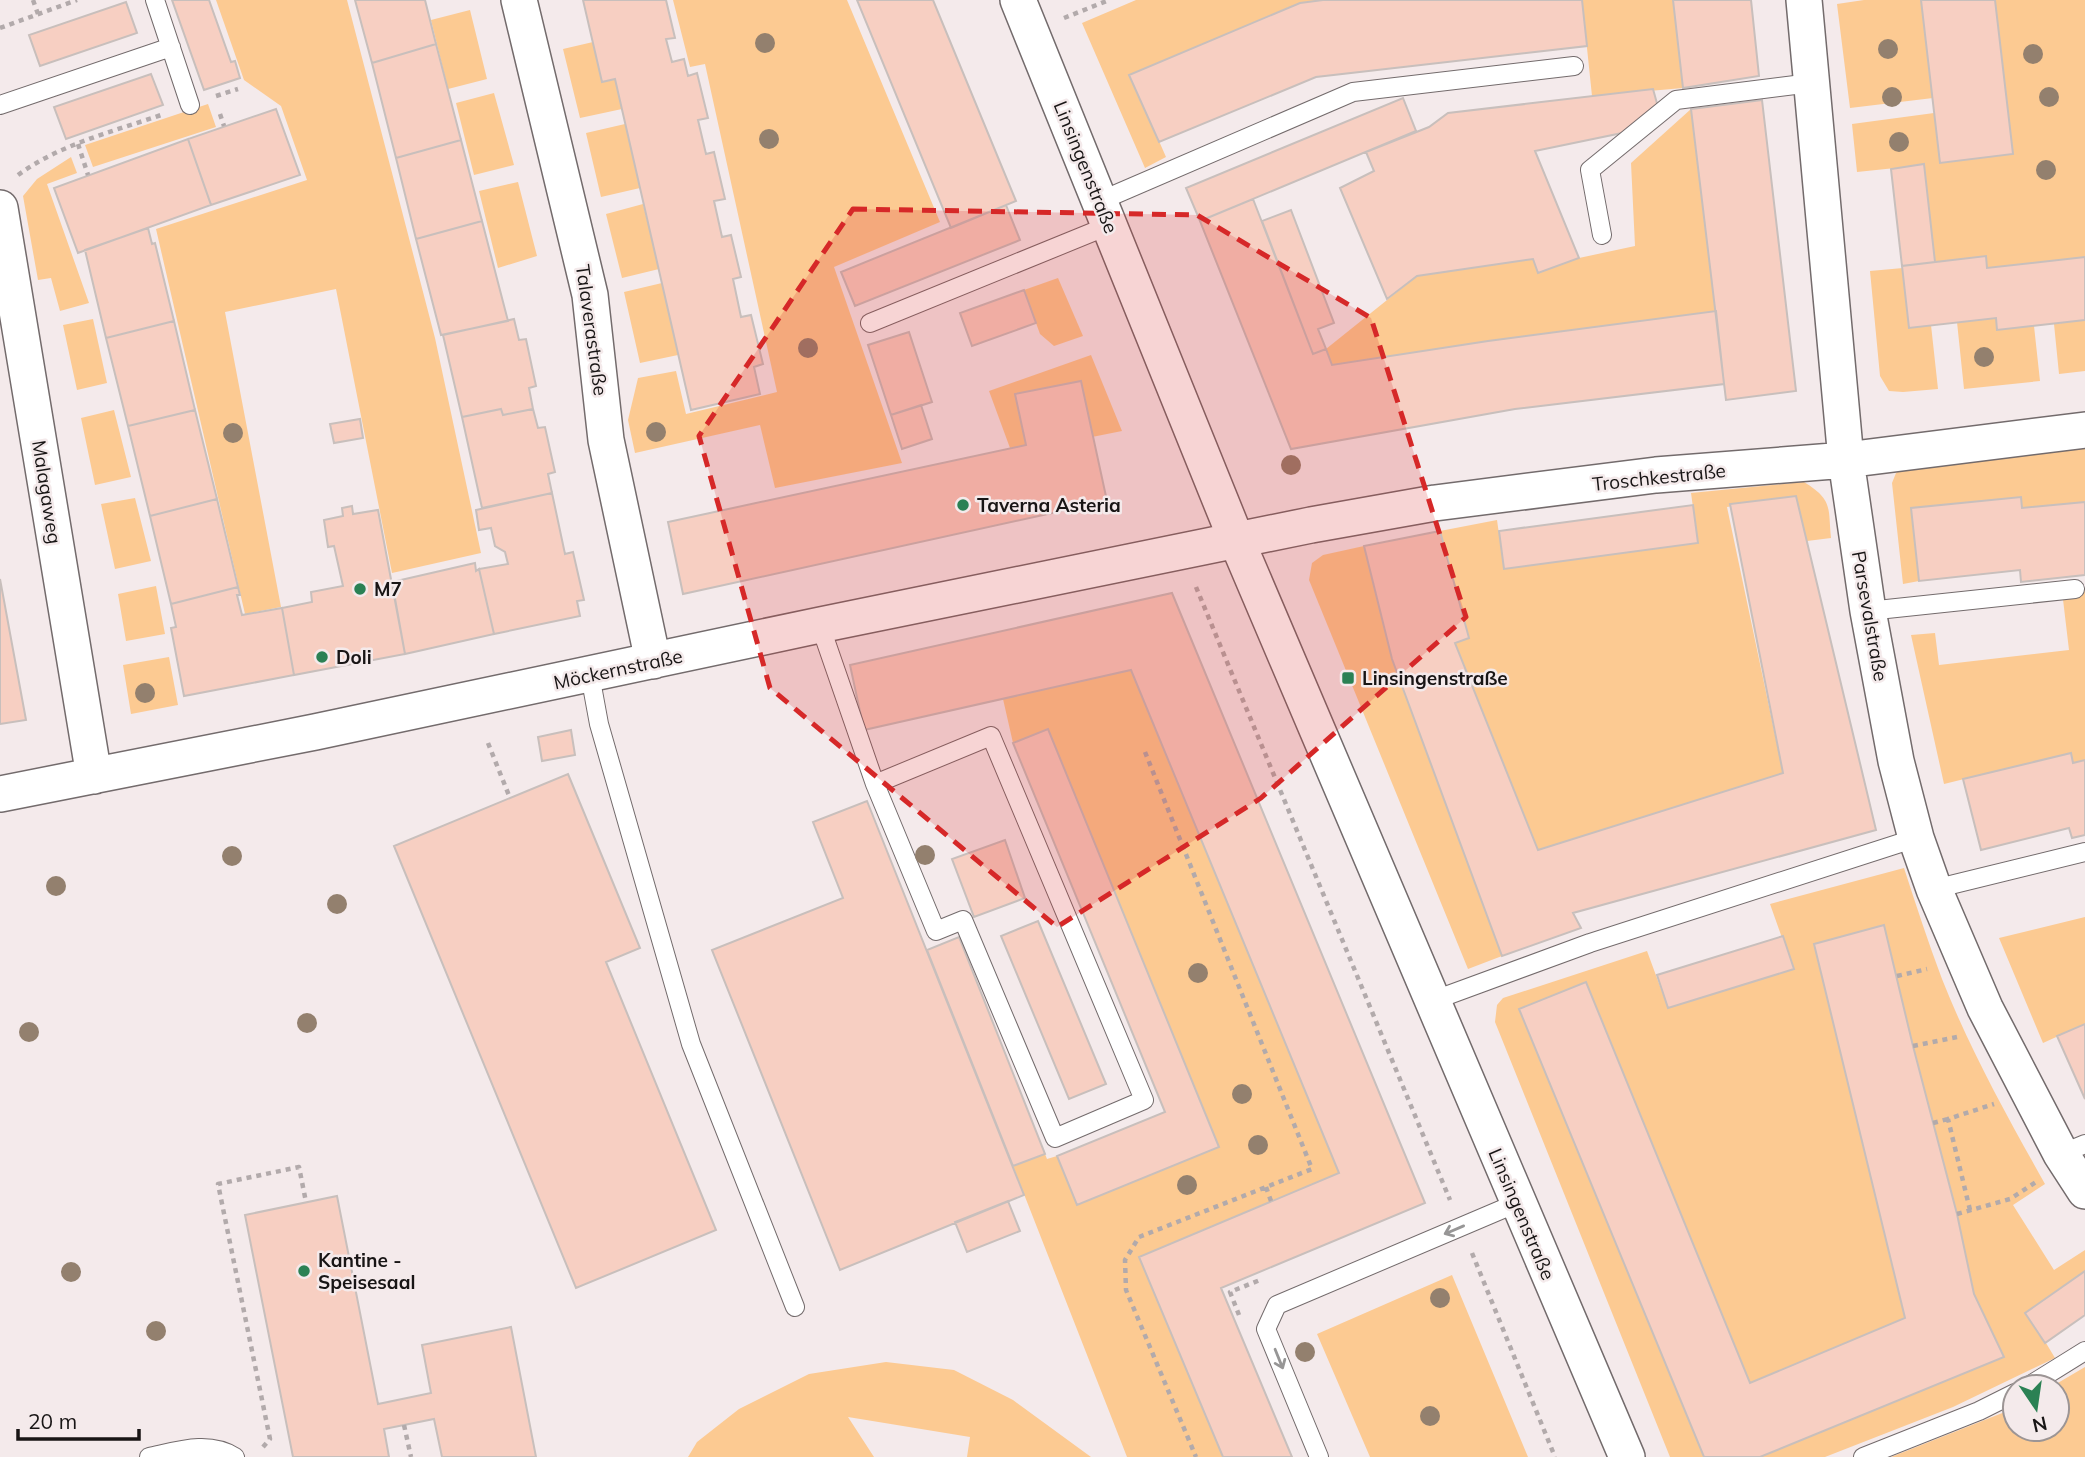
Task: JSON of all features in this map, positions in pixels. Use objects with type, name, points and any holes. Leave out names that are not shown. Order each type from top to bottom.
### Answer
[{"type":"street","name":"Talaverastraße","points":[[519,0],[590,295],[607,440],[653,662]]},
{"type":"street","name":"Linsingenstraße","points":[[1018,0],[1236,539],[1627,1457]]},
{"type":"street","name":"Parsevalstraße","points":[[1804,0],[1846,460],[1868,611],[1896,761],[1916,838],[1934,889],[1985,1008],[2029,1093],[2074,1163]]},
{"type":"street","name":"Malagaweg","points":[[4,195],[94,776]]},
{"type":"street","name":"Troschkestraße","points":[[1236,539],[1476,498],[1657,475],[1846,460],[2085,430]]},
{"type":"street","name":"Möckernstraße","points":[[0,794],[590,675],[1236,539]]},
{"type":"lane","points":[[155,0],[190,105]]},
{"type":"lane","points":[[0,105],[171,47]]},
{"type":"lane","points":[[870,323],[1105,213],[1353,92],[1574,66]]},
{"type":"lane","points":[[1602,235],[1590,170],[1676,100],[1811,83]]},
{"type":"lane","points":[[1868,611],[2075,589]]},
{"type":"lane","points":[[820,625],[875,784],[936,931],[963,920],[1055,1138],[1144,1100],[991,736],[875,784]]},
{"type":"lane","points":[[590,675],[600,724],[691,1044],[795,1307]]},
{"type":"lane","points":[[1432,1001],[1590,943],[1916,838]]},
{"type":"lane","points":[[1934,889],[2085,852]]},
{"type":"lane","points":[[1319,1457],[1266,1329],[1277,1305],[1517,1203]]},
{"type":"lane","points":[[2050,1373],[2085,1351]]},
{"type":"lane","points":[[1863,1457],[2001,1400]]},
{"type":"lane","points":[[149,1457],[196,1448],[223,1449],[235,1457]]},
{"type":"path","points":[[33,0],[38,14]]},
{"type":"path","points":[[0,28],[77,0]]},
{"type":"path","points":[[1031,32],[1109,0]]},
{"type":"path","points":[[4,195],[34,163],[78,144],[238,89]]},
{"type":"path","points":[[78,144],[88,175]]},
{"type":"path","points":[[1181,551],[1556,1457]]},
{"type":"path","points":[[488,743],[510,798]]},
{"type":"path","points":[[1145,752],[1312,1168],[1139,1237],[1125,1260],[1126,1290],[1196,1457]]},
{"type":"path","points":[[1933,1123],[2029,1093]]},
{"type":"path","points":[[1948,1119],[1970,1210]]},
{"type":"path","points":[[1957,1214],[2010,1199],[2074,1163]]},
{"type":"path","points":[[262,1448],[270,1439],[218,1184],[299,1167],[306,1202]]},
{"type":"path","points":[[1266,1187],[1271,1201]]},
{"type":"path","points":[[404,1425],[411,1457]]},
{"type":"highlighted area","points":[[853,209],[1197,215],[1371,318],[1466,617],[1261,798],[1057,927],[770,688],[699,436]]},
{"type":"shaded area","points":[[216,0],[347,0],[435,338],[481,553],[392,573],[336,289],[225,312],[281,607],[245,614],[156,229],[307,180],[281,106],[244,80]]},
{"type":"shaded area","points":[[673,0],[847,0],[940,222],[834,267],[902,463],[775,488],[760,425],[635,453],[628,420],[638,378],[676,371],[686,414],[777,392],[705,64],[690,67]]},
{"type":"shaded area","points":[[1136,0],[1323,0],[1299,3],[1130,75],[1166,157],[1145,168],[1082,23]]},
{"type":"shaded area","points":[[1582,0],[1673,0],[1683,88],[1592,96]]},
{"type":"shaded area","points":[[1864,0],[1921,0],[1933,98],[1850,108],[1837,4]]},
{"type":"shaded area","points":[[1995,0],[2085,0],[2085,257],[1987,268],[1986,257],[1935,262],[1924,165],[1857,172],[1852,124],[1934,113],[1940,163],[2013,154]]},
{"type":"shaded area","points":[[470,10],[487,79],[448,89],[431,20]]},
{"type":"shaded area","points":[[593,42],[602,82],[615,79],[622,109],[580,118],[563,49]]},
{"type":"shaded area","points":[[494,93],[514,165],[474,175],[456,103]]},
{"type":"shaded area","points":[[208,104],[216,127],[93,167],[85,145]]},
{"type":"shaded area","points":[[1691,109],[1716,311],[1332,365],[1326,349],[1417,276],[1533,259],[1538,273],[1579,258],[1635,246],[1631,163]]},
{"type":"shaded area","points":[[625,124],[640,188],[601,197],[586,133]]},
{"type":"shaded area","points":[[71,157],[77,173],[47,184],[89,303],[60,311],[51,278],[38,280],[23,196],[37,179]]},
{"type":"shaded area","points":[[518,182],[537,256],[498,268],[479,191]]},
{"type":"shaded area","points":[[643,204],[659,269],[622,278],[606,214]]},
{"type":"shaded area","points":[[1903,268],[1931,325],[1938,389],[1889,391],[1880,376],[1870,271]]},
{"type":"shaded area","points":[[1058,278],[1083,336],[1054,346],[1040,334],[1024,290]]},
{"type":"shaded area","points":[[662,283],[678,355],[640,363],[624,292]]},
{"type":"shaded area","points":[[1996,318],[1997,330],[2034,326],[2040,381],[1964,389],[1957,322]]},
{"type":"shaded area","points":[[93,319],[107,383],[77,390],[63,325]]},
{"type":"shaded area","points":[[2085,320],[2085,371],[2059,374],[2054,324]]},
{"type":"shaded area","points":[[1091,355],[1122,431],[1092,437],[1080,381],[1015,394],[1026,445],[1010,448],[989,391]]},
{"type":"shaded area","points":[[114,410],[131,477],[95,485],[81,418]]},
{"type":"shaded area","points":[[2085,447],[2085,502],[2022,508],[2021,497],[1911,508],[1919,581],[1903,584],[1892,483],[1896,473],[1906,467]]},
{"type":"shaded area","points":[[1804,482],[1820,494],[1827,505],[1831,538],[1807,541],[1796,496],[1727,507],[1783,773],[1538,850],[1455,643],[1469,638],[1440,531],[1497,520],[1504,569],[1698,543],[1691,493]]},
{"type":"shaded area","points":[[135,498],[151,561],[115,569],[101,504]]},
{"type":"shaded area","points":[[1364,546],[1392,659],[1502,956],[1468,969],[1309,580],[1312,563],[1323,555]]},
{"type":"shaded area","points":[[156,586],[165,634],[126,641],[118,594]]},
{"type":"shaded area","points":[[2085,588],[2085,760],[2073,763],[2070,753],[1944,784],[1911,635],[1935,633],[1939,665],[2069,650],[2062,591]]},
{"type":"shaded area","points":[[169,657],[178,705],[131,714],[123,665]]},
{"type":"shaded area","points":[[1131,670],[1339,1173],[1139,1257],[1223,1457],[1127,1457],[1013,1166],[1045,1154],[1047,1159],[1057,1156],[1077,1205],[1219,1147],[1048,729],[1013,743],[1003,699]]},
{"type":"shaded area","points":[[1904,868],[1942,979],[1965,1032],[2045,1184],[2013,1205],[2054,1270],[2085,1250],[2085,1315],[2046,1343],[2055,1358],[2024,1373],[2001,1373],[2001,1384],[1953,1407],[1825,1457],[1670,1457],[1495,1022],[1497,1005],[1503,998],[1647,951],[1668,1008],[1793,969],[1770,904]]},
{"type":"shaded area","points":[[2085,917],[2085,1024],[2043,1043],[1999,938]]},
{"type":"shaded area","points":[[1452,1275],[1528,1457],[1370,1457],[1317,1334]]},
{"type":"shaded area","points":[[886,1362],[954,1370],[1013,1400],[1091,1457],[967,1457],[970,1437],[848,1417],[874,1457],[688,1457],[697,1442],[739,1409],[809,1374]]},
{"type":"shaded area","points":[[2085,1367],[2085,1457],[1891,1457],[2001,1414],[2001,1443],[2071,1443],[2071,1375]]},
{"type":"building","points":[[172,0],[209,0],[231,62],[235,61],[240,78],[204,90]]},
{"type":"building","points":[[355,0],[425,0],[436,44],[372,63]]},
{"type":"building","points":[[583,0],[666,0],[675,38],[666,39],[672,62],[684,59],[688,76],[697,73],[708,118],[698,120],[706,154],[714,152],[725,199],[714,201],[722,237],[731,235],[741,277],[733,279],[741,317],[751,315],[763,364],[754,367],[760,394],[691,410],[615,79],[602,82]]},
{"type":"building","points":[[857,0],[933,0],[1016,201],[951,228]]},
{"type":"building","points":[[1323,0],[1582,0],[1587,46],[1316,77],[1159,142],[1129,75],[1300,3]]},
{"type":"building","points":[[1673,0],[1751,0],[1759,76],[1683,88]]},
{"type":"building","points":[[1921,0],[1995,0],[2013,154],[1940,163]]},
{"type":"building","points":[[126,2],[137,33],[40,66],[29,35]]},
{"type":"building","points":[[436,44],[461,140],[396,158],[372,63]]},
{"type":"building","points":[[151,74],[163,105],[66,139],[54,107]]},
{"type":"building","points":[[1653,89],[1658,107],[1622,133],[1535,151],[1579,258],[1538,273],[1533,259],[1417,276],[1387,299],[1340,188],[1374,171],[1366,152],[1429,127],[1448,113]]},
{"type":"building","points":[[1403,98],[1416,131],[1200,221],[1186,188]]},
{"type":"building","points":[[1762,100],[1796,391],[1726,400],[1691,109]]},
{"type":"building","points":[[276,109],[300,175],[211,205],[188,139]]},
{"type":"building","points":[[188,139],[211,205],[78,253],[54,188]]},
{"type":"building","points":[[461,140],[482,221],[416,239],[396,158]]},
{"type":"building","points":[[1924,164],[1935,262],[1902,266],[1891,169]]},
{"type":"building","points":[[1253,199],[1313,354],[1326,349],[1332,365],[1716,311],[1724,384],[1515,409],[1291,449],[1200,221]]},
{"type":"building","points":[[1006,205],[1020,240],[855,306],[841,272]]},
{"type":"building","points":[[1291,210],[1334,323],[1318,329],[1326,349],[1313,354],[1262,221]]},
{"type":"building","points":[[482,221],[508,321],[441,335],[416,239]]},
{"type":"building","points":[[148,228],[152,244],[155,243],[174,321],[106,338],[85,250]]},
{"type":"building","points":[[1986,256],[1987,268],[2085,257],[2085,320],[1997,330],[1996,318],[1909,328],[1902,266]]},
{"type":"building","points":[[1024,290],[1036,323],[972,346],[960,313]]},
{"type":"building","points":[[514,319],[519,340],[526,339],[536,386],[529,388],[533,409],[503,415],[501,409],[462,417],[443,335]]},
{"type":"building","points":[[174,321],[195,410],[128,426],[106,338]]},
{"type":"building","points":[[909,332],[932,402],[891,415],[868,345]]},
{"type":"building","points":[[1081,381],[1107,501],[683,594],[668,522],[1026,445],[1015,394]]},
{"type":"building","points":[[921,405],[932,439],[902,449],[891,415]]},
{"type":"building","points":[[501,409],[503,415],[533,409],[538,428],[545,427],[555,472],[548,474],[552,493],[482,508],[462,417]]},
{"type":"building","points":[[195,410],[217,499],[150,516],[128,426]]},
{"type":"building","points":[[360,419],[363,438],[334,443],[330,424]]},
{"type":"building","points":[[552,493],[565,554],[573,552],[584,600],[577,601],[580,616],[494,634],[479,569],[508,564],[505,552],[495,546],[491,528],[479,530],[476,510]]},
{"type":"building","points":[[1796,496],[1876,830],[1573,913],[1581,928],[1502,956],[1392,659],[1364,546],[1440,531],[1469,638],[1455,643],[1538,850],[1783,773],[1730,504]]},
{"type":"building","points":[[2021,497],[2022,508],[2085,502],[2085,575],[2021,582],[2020,570],[1919,581],[1911,508]]},
{"type":"building","points":[[217,499],[238,587],[171,604],[150,516]]},
{"type":"building","points":[[1693,505],[1698,543],[1504,569],[1499,531]]},
{"type":"building","name":"M7","points":[[352,506],[353,514],[378,510],[405,654],[294,675],[282,608],[312,602],[311,592],[343,586],[334,546],[328,547],[324,520],[343,516],[342,508]]},
{"type":"building","points":[[475,563],[476,571],[479,569],[494,634],[405,654],[392,582]]},
{"type":"building","points":[[0,579],[26,720],[0,724]]},
{"type":"building","points":[[238,587],[240,595],[237,595],[242,615],[282,608],[294,675],[184,696],[171,628],[176,627],[171,604]]},
{"type":"building","points":[[1172,593],[1425,1203],[1221,1288],[1292,1457],[1223,1457],[1139,1257],[1339,1173],[1131,670],[864,730],[850,665]]},
{"type":"building","points":[[1048,729],[1219,1147],[1077,1205],[1057,1156],[1165,1112],[1013,743]]},
{"type":"building","points":[[571,730],[575,755],[542,761],[538,737]]},
{"type":"building","points":[[2071,753],[2073,763],[2085,760],[2085,835],[2072,838],[2069,828],[1981,850],[1963,779]]},
{"type":"building","points":[[568,774],[640,948],[606,962],[716,1230],[576,1288],[394,846]]},
{"type":"building","points":[[867,801],[1024,1195],[840,1270],[712,950],[843,898],[813,822]]},
{"type":"building","points":[[1005,840],[1025,898],[974,917],[952,859]]},
{"type":"building","points":[[1038,921],[1106,1084],[1069,1099],[1001,936]]},
{"type":"building","points":[[1884,925],[1957,1214],[1974,1294],[2004,1357],[1760,1457],[1704,1457],[1519,1009],[1586,982],[1750,1383],[1905,1318],[1814,944]]},
{"type":"building","points":[[1783,936],[1794,969],[1668,1008],[1657,975]]},
{"type":"building","points":[[959,937],[1045,1154],[1013,1166],[927,950]]},
{"type":"building","points":[[2085,1024],[2085,1099],[2057,1036]]},
{"type":"building","name":"Kantine - Speisesaal","points":[[337,1196],[378,1404],[431,1393],[422,1345],[511,1327],[536,1457],[442,1457],[434,1419],[384,1429],[389,1457],[293,1457],[245,1215]]},
{"type":"building","points":[[1008,1201],[1020,1231],[967,1252],[955,1222]]},
{"type":"building","points":[[2085,1271],[2085,1315],[2045,1343],[2025,1313]]},
{"type":"place","name":"Taverna Asteria","points":[[963,505]]},
{"type":"place","name":"M7","points":[[360,589]]},
{"type":"place","name":"Doli","points":[[322,657]]},
{"type":"place","name":"Linsingenstraße","points":[[1348,678]]},
{"type":"place","name":"Kantine - Speisesaal","points":[[304,1271]]}]
